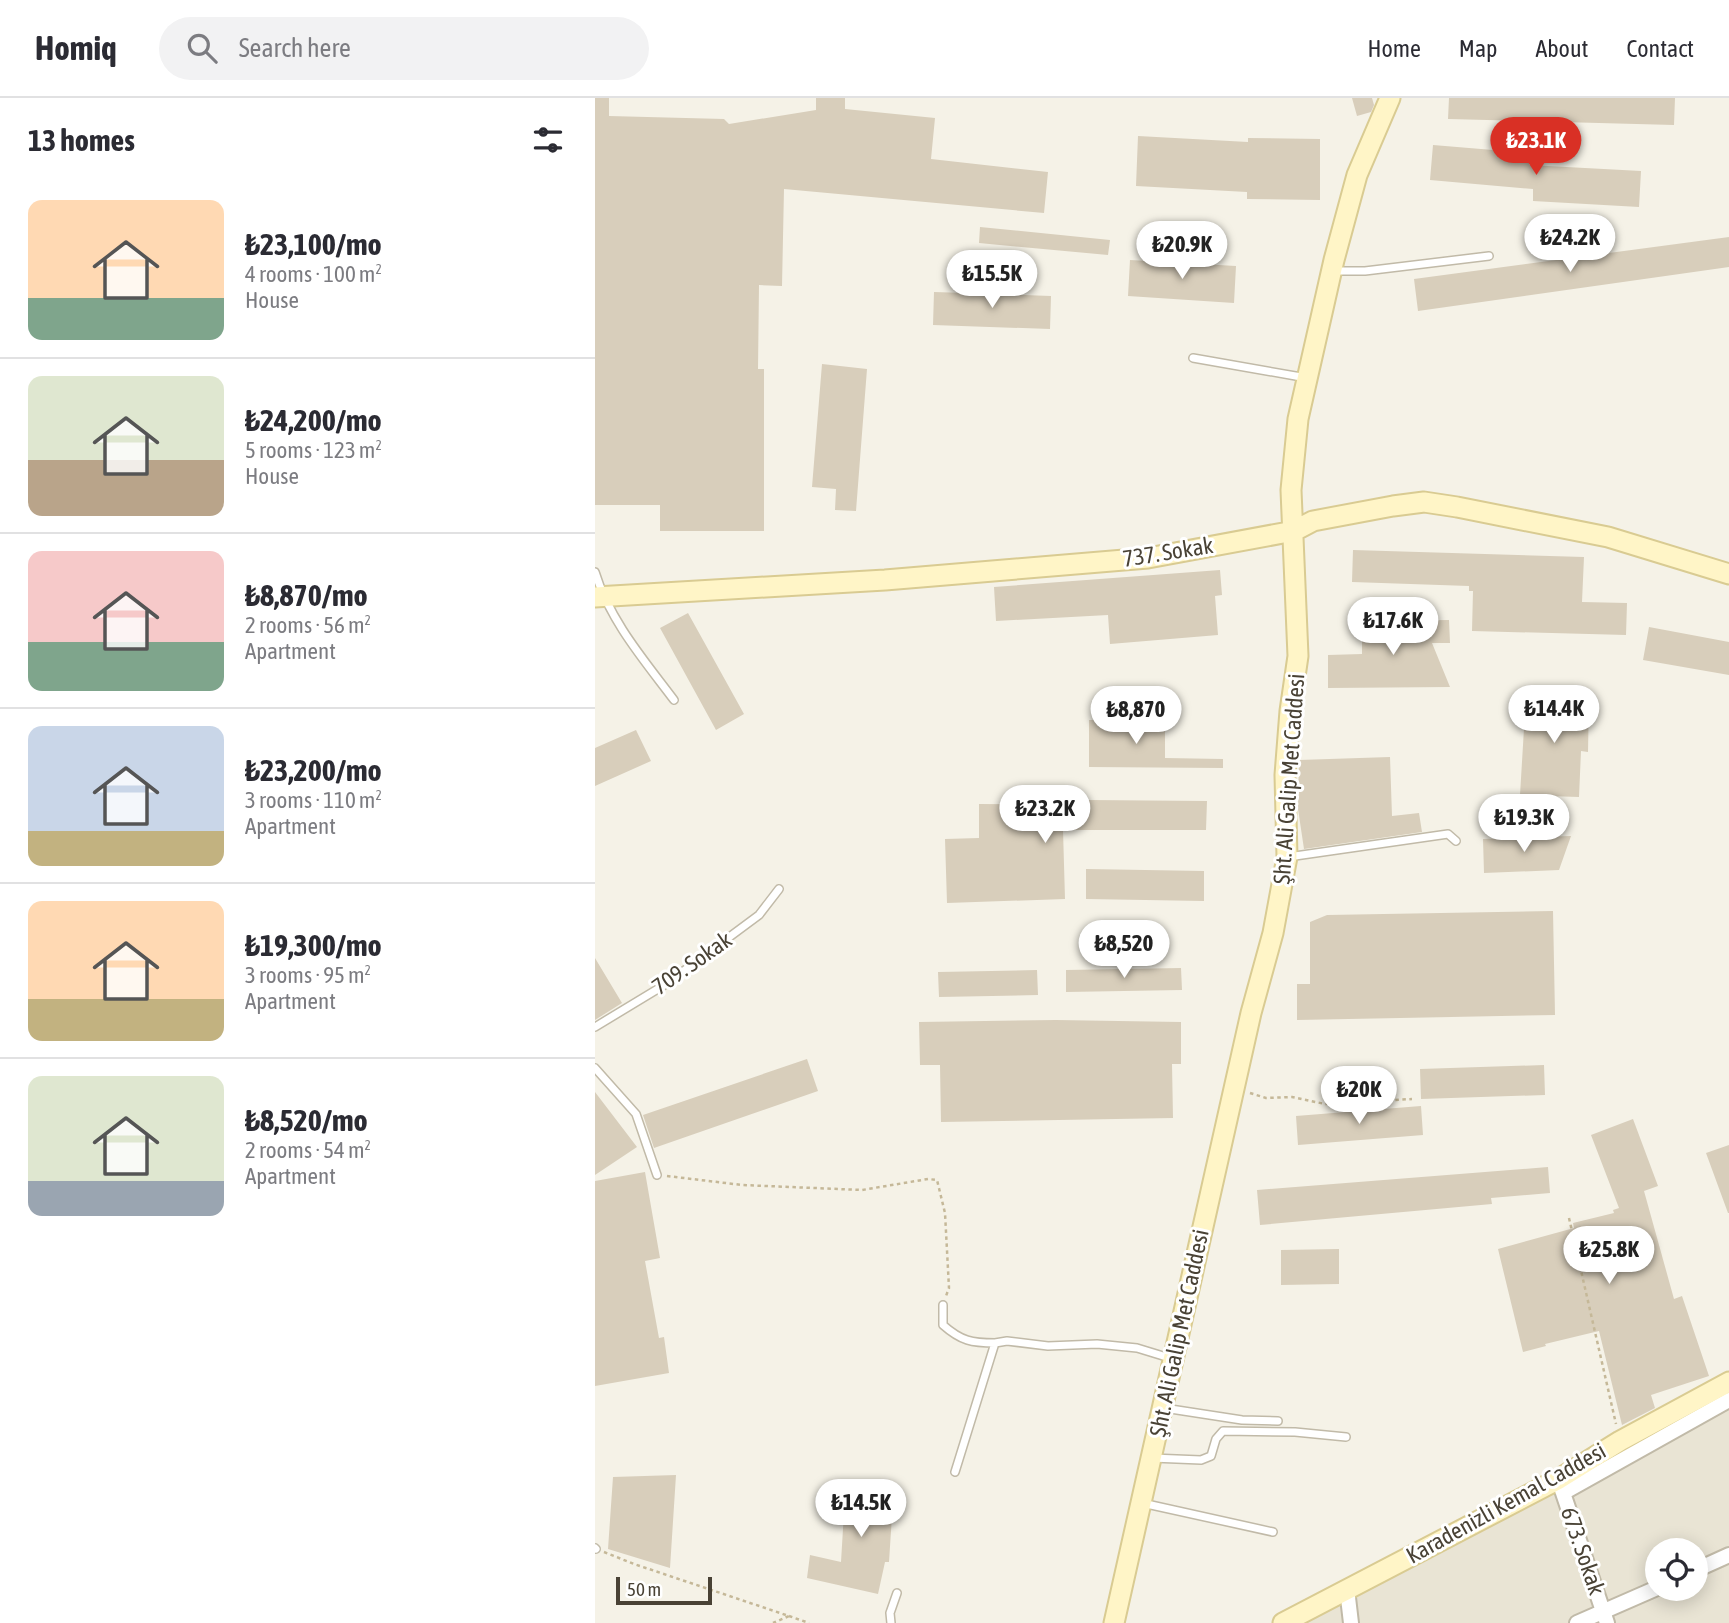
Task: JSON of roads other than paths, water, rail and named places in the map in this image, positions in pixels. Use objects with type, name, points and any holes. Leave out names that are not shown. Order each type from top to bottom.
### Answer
[{"type":"street","name":"Şht. Ali Galip Met Caddesi","points":[[1114,1623],[1251,1013],[1273,933],[1287,857],[1285,775],[1290,711],[1299,656],[1291,490],[1298,419],[1331,271],[1357,175],[1390,98]]},
{"type":"street","name":"737. Sokak","points":[[599,597],[885,580],[1148,558],[1294,531],[1313,521],[1424,502],[1608,537],[1729,574]]},
{"type":"street","name":"Karadenizli Kemal Caddesi","points":[[1283,1623],[1347,1588],[1561,1486],[1620,1441],[1729,1382]]},
{"type":"street","points":[[1561,1486],[1729,1400]]},
{"type":"street","name":"673. Sokak","points":[[1561,1486],[1605,1618]]},
{"type":"street","points":[[1708,1565],[1729,1555]]},
{"type":"street","points":[[1347,1588],[1352,1623]]},
{"type":"street","points":[[1577,1623],[1605,1618],[1645,1595]]},
{"type":"lane","points":[[1331,271],[1365,271],[1489,256]]},
{"type":"lane","points":[[1193,358],[1307,378]]},
{"type":"lane","points":[[595,572],[599,597],[674,700]]},
{"type":"lane","points":[[1287,857],[1448,834],[1456,841]]},
{"type":"lane","name":"709. Sokak","points":[[595,1027],[666,984],[759,915],[779,889]]},
{"type":"lane","points":[[595,1068],[636,1114],[657,1175]]},
{"type":"lane","points":[[943,1305],[943,1325],[972,1343],[1007,1341],[1048,1346],[1097,1344],[1137,1348],[1174,1360]]},
{"type":"lane","points":[[955,1472],[995,1343]]},
{"type":"lane","points":[[1163,1408],[1242,1420],[1278,1421]]},
{"type":"lane","points":[[1151,1458],[1201,1460],[1211,1456],[1216,1439],[1223,1431],[1296,1432],[1346,1437]]},
{"type":"lane","points":[[1142,1503],[1273,1532]]},
{"type":"lane","points":[[891,1623],[890,1613],[897,1593]]}]
